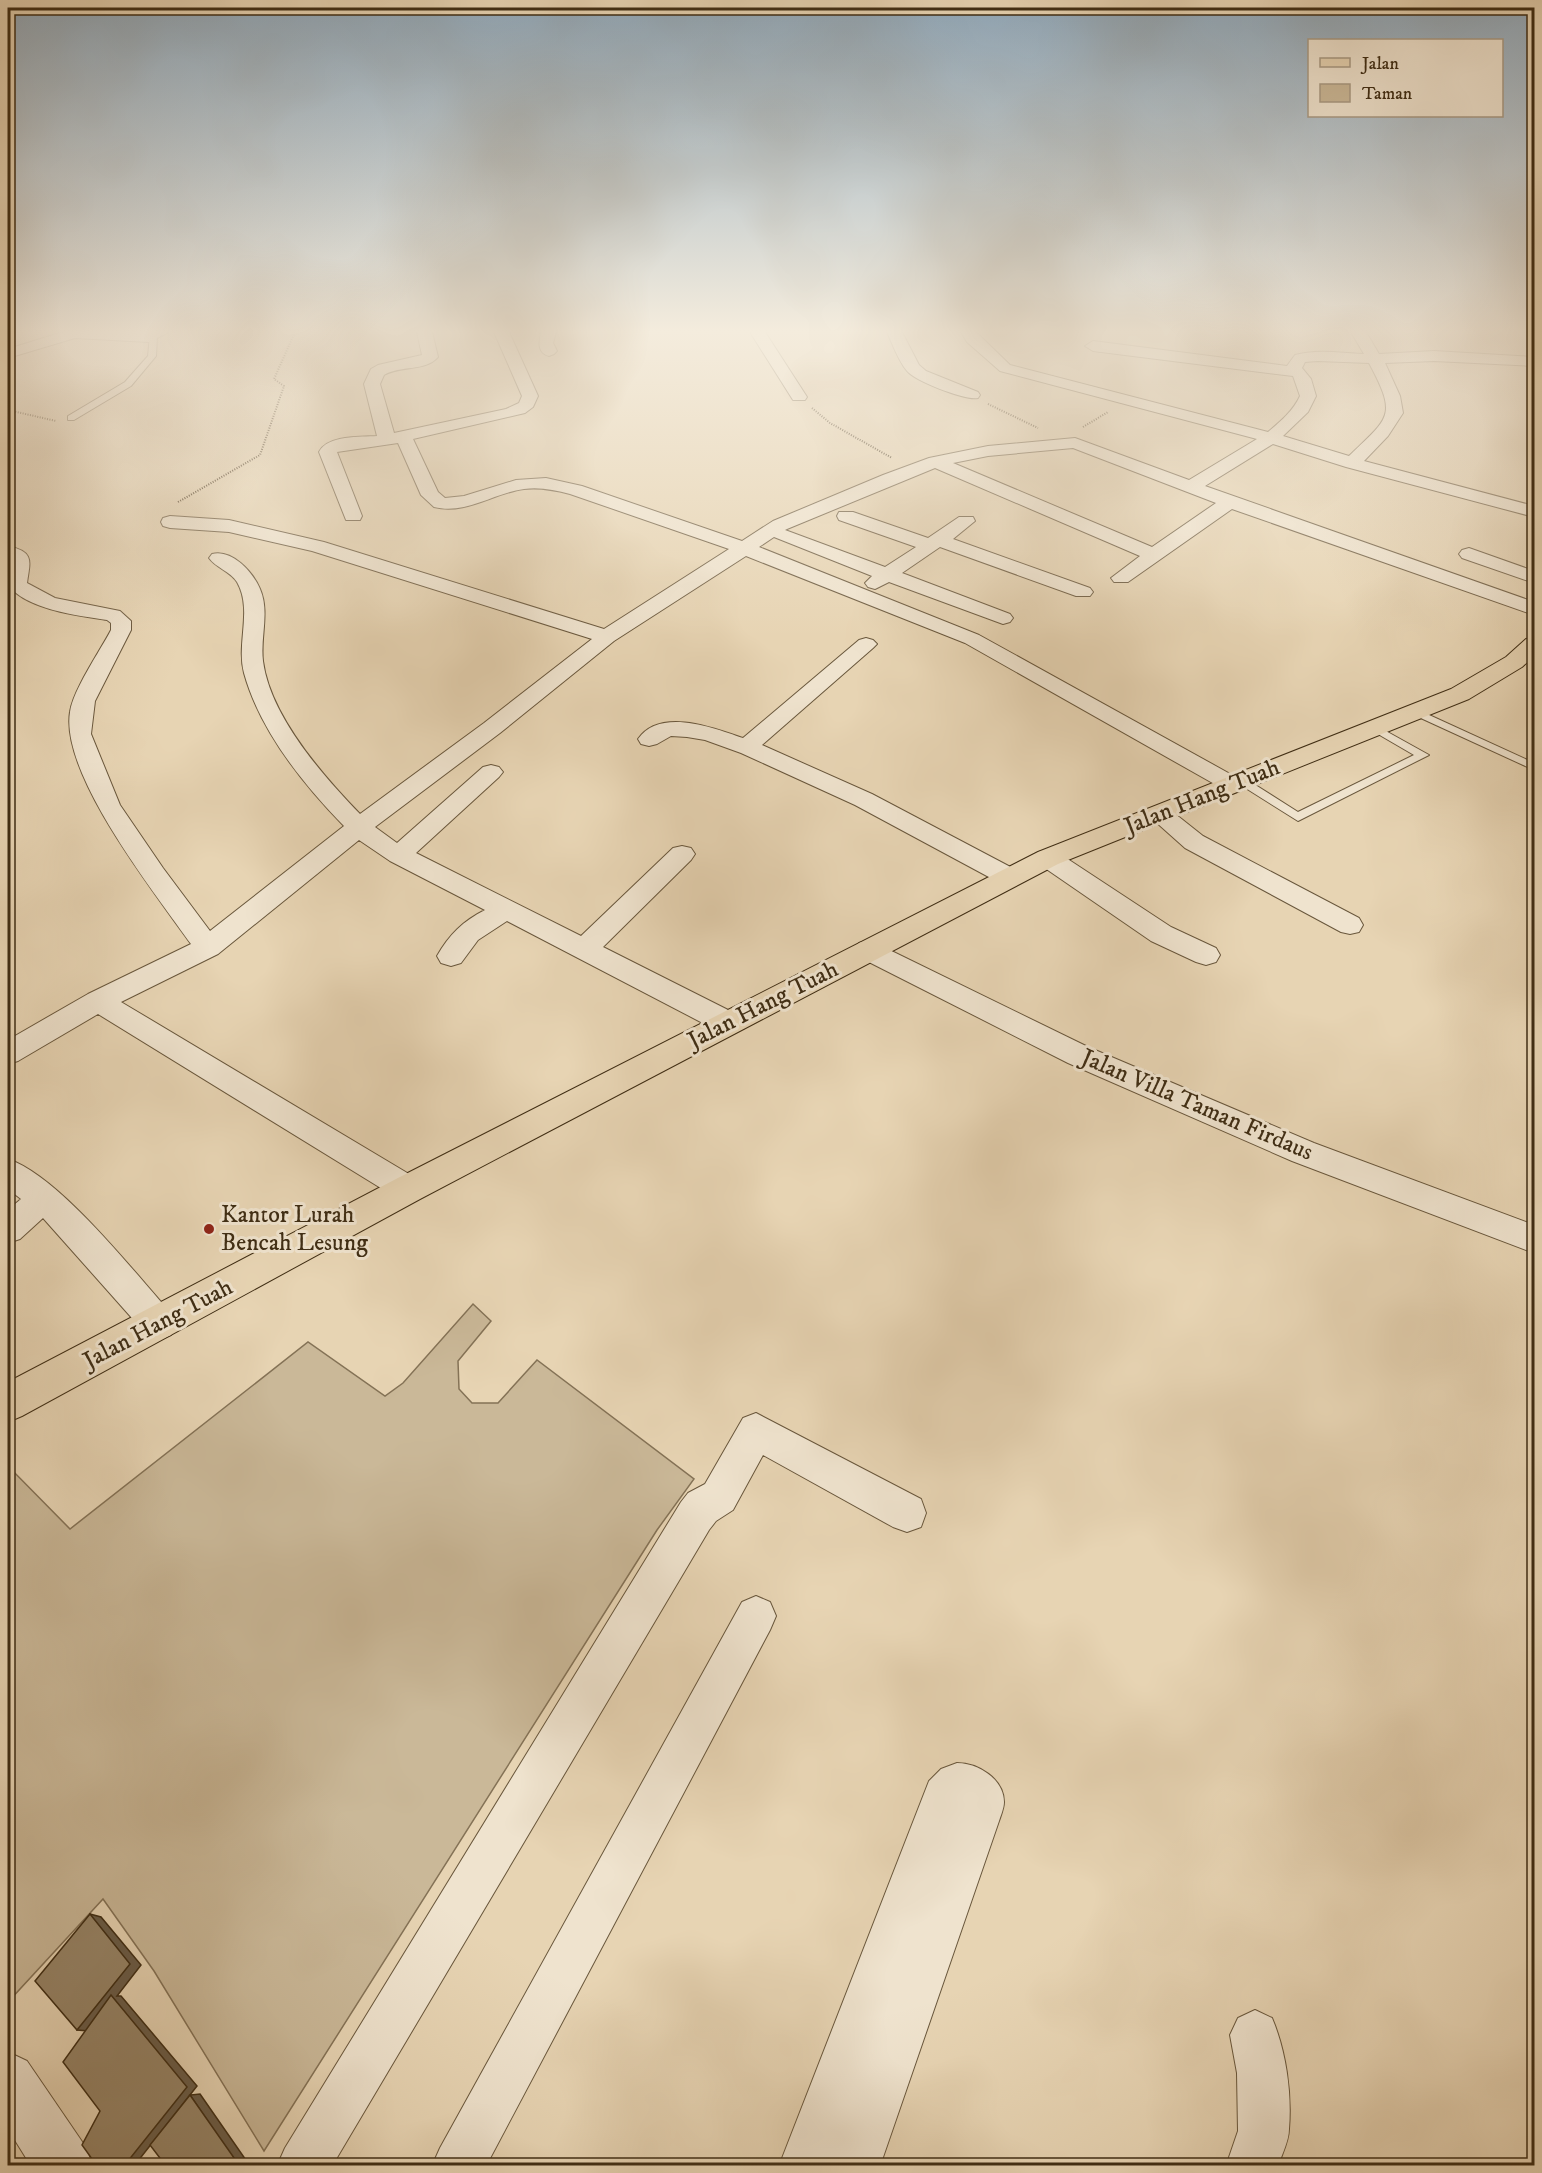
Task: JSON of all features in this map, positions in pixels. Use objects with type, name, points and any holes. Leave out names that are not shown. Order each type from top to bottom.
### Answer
[{"type":"main road","name":"Jalan Hang Tuah","points":[[8,1403],[408,1189],[1009,877],[1048,858],[1460,694],[1514,662],[1534,644]]},
{"type":"street","points":[[393,433],[430,495],[440,503],[463,502],[514,485],[533,482],[547,483],[576,490],[744,548],[972,639],[1238,784]]},
{"type":"street","points":[[353,516],[328,452],[329,449],[344,444],[416,433]]},
{"type":"street","points":[[1255,433],[1353,463],[1534,512]]},
{"type":"street","points":[[1191,487],[1275,433]]},
{"type":"street","points":[[1353,463],[1380,433]]},
{"type":"street","points":[[8,1053],[98,1001],[207,947],[359,827],[492,728],[607,638],[744,548],[799,515],[935,462],[988,451],[1068,443],[1534,609]]},
{"type":"street","points":[[935,462],[1154,555]]},
{"type":"street","points":[[1122,579],[1230,502]]},
{"type":"street","points":[[846,516],[934,542],[1083,592]]},
{"type":"street","points":[[860,594],[966,521]]},
{"type":"street","points":[[170,522],[229,526],[317,546],[607,638]]},
{"type":"street","points":[[782,535],[1003,618]]},
{"type":"street","points":[[8,552],[20,558],[21,569],[16,582],[19,587],[48,602],[78,610],[113,615],[121,621],[122,630],[84,701],[80,734],[108,805],[207,947]]},
{"type":"street","points":[[1469,554],[1534,576]]},
{"type":"street","points":[[219,558],[244,577],[251,594],[255,611],[253,670],[266,706],[308,769],[359,827],[399,855],[728,1023]]},
{"type":"street","points":[[746,747],[866,644]]},
{"type":"street","points":[[649,739],[658,732],[672,728],[705,733],[746,747],[861,798],[1009,877]]},
{"type":"street","points":[[399,855],[491,772]]},
{"type":"street","points":[[1160,815],[1194,842],[1350,925]]},
{"type":"street","points":[[585,949],[682,854]]},
{"type":"street","points":[[1048,858],[1161,934],[1206,955]]},
{"type":"street","points":[[451,956],[460,940],[473,927],[508,910]]},
{"type":"street","name":"Jalan Villa Taman Firdaus","points":[[868,950],[1078,1055],[1293,1148],[1534,1239]]},
{"type":"street","points":[[98,1001],[408,1189]]},
{"type":"street","points":[[8,1172],[44,1198],[68,1221],[159,1324]]},
{"type":"street","points":[[8,1228],[44,1198]]},
{"type":"street","points":[[303,2166],[702,1507],[716,1509],[733,1504],[772,1440],[907,1513]]},
{"type":"street","points":[[458,2166],[756,1616]]},
{"type":"street","points":[[805,2166],[891,1999],[854,2166]]},
{"type":"street","points":[[1252,2166],[1264,2131],[1262,2073],[1255,2035]]},
{"type":"street","points":[[8,2080],[65,2166]]},
{"type":"lane","points":[[1416,712],[1534,767]]},
{"type":"lane","points":[[1238,784],[1298,817],[1423,755],[1375,728]]},
{"type":"path","points":[[178,502],[260,455],[268,433]]},
{"type":"path","points":[[849,433],[914,470]]},
{"type":"path","points":[[1048,433],[1068,443],[1073,433]]},
{"type":"green space","points":[[473,1304],[491,1321],[458,1361],[459,1389],[472,1403],[498,1403],[537,1360],[694,1479],[657,1530],[264,2151],[154,1971],[103,1899],[8,2002],[8,1466],[70,1529],[308,1342],[385,1396],[403,1383]]},
{"type":"building","points":[[90,1914],[130,1964],[77,2030],[35,1981]]},
{"type":"building","points":[[111,1995],[187,2087],[124,2166],[97,2166],[82,2145],[100,2111],[63,2062]]},
{"type":"building","points":[[190,2095],[238,2166],[166,2166],[150,2145]]},
{"type":"place","name":"Kantor Lurah Bencah Lesung","points":[[209,1229]]}]
